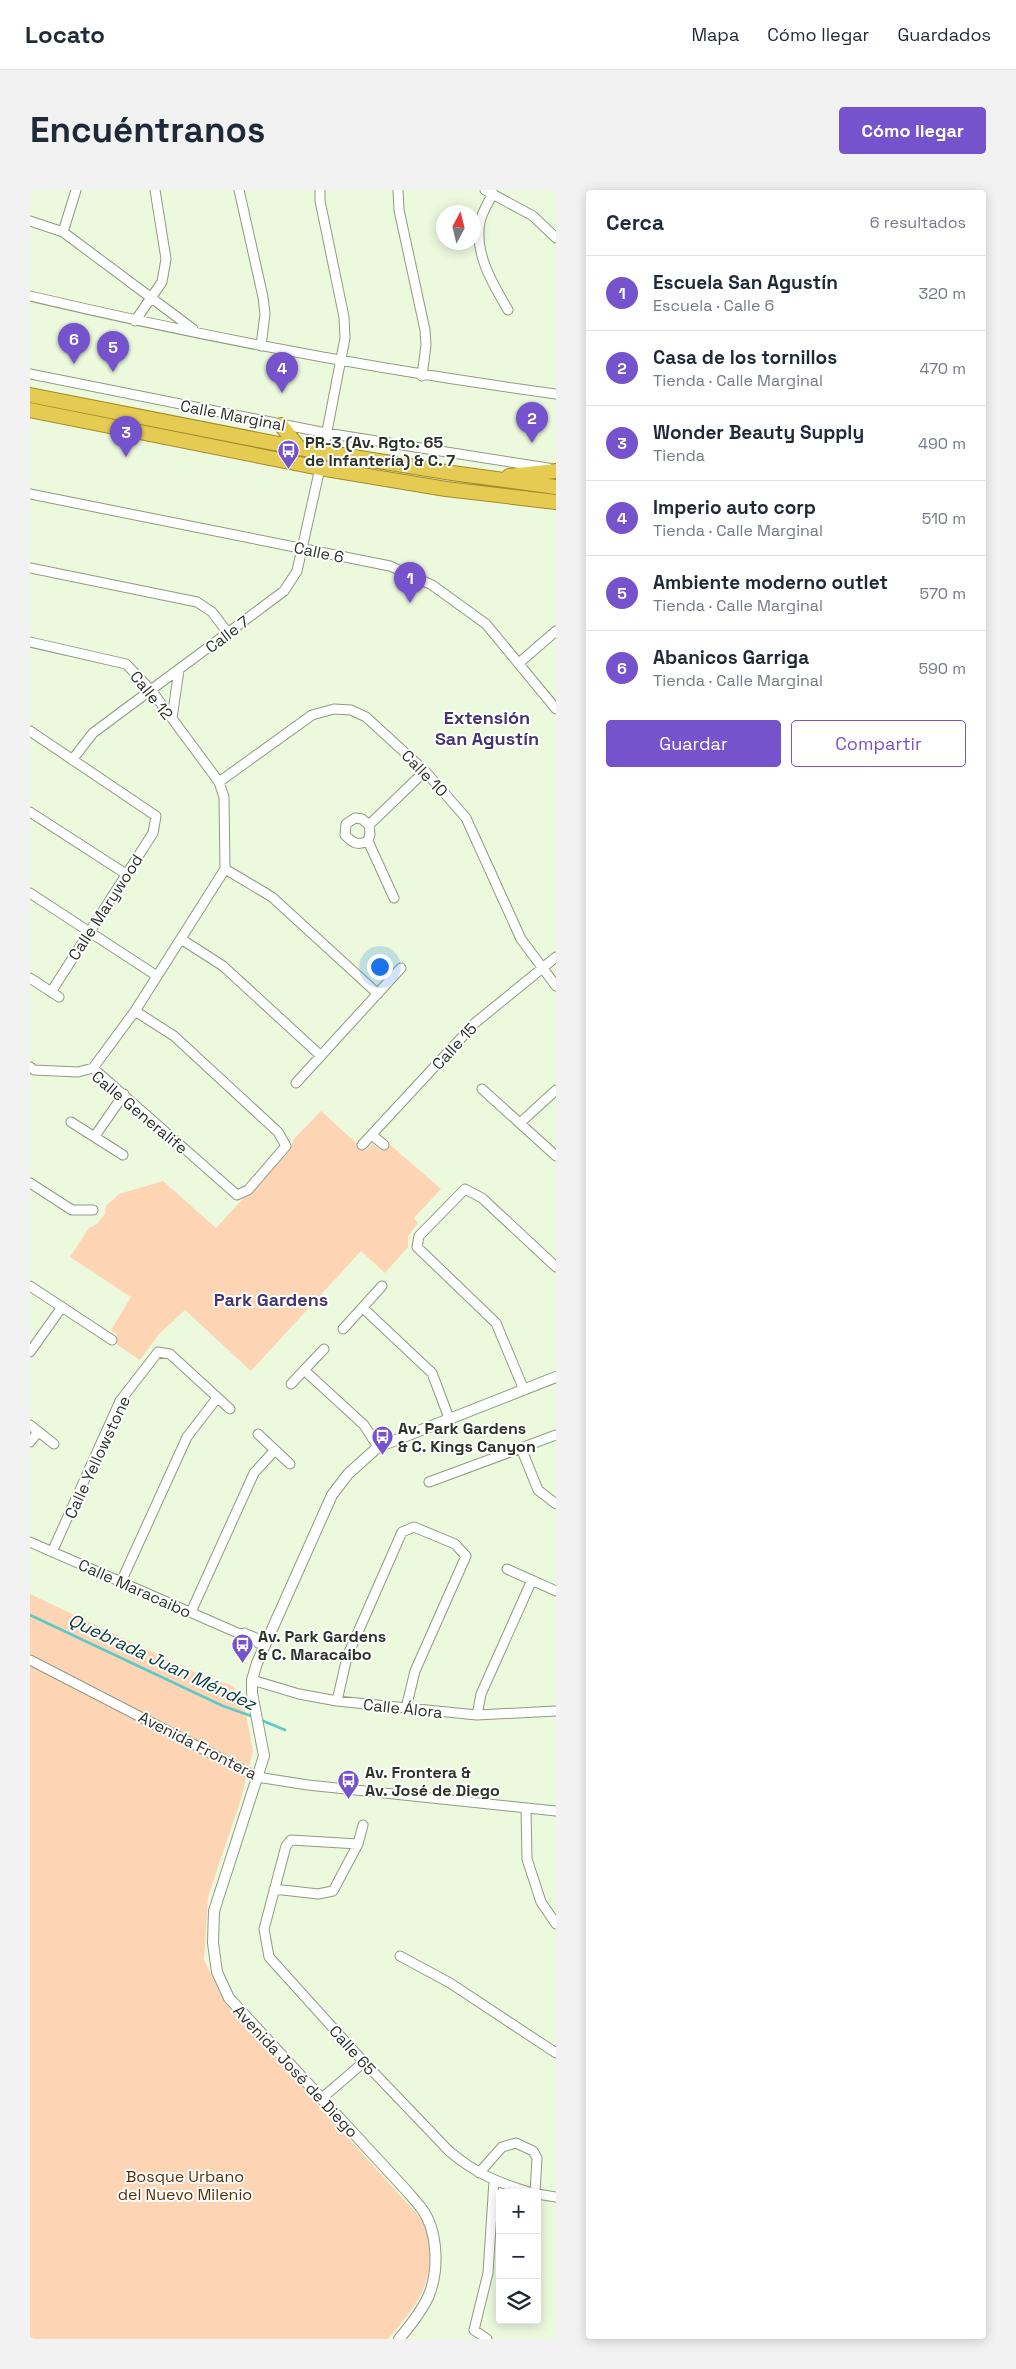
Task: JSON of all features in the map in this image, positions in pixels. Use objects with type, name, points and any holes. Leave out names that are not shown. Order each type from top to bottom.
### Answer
[{"type":"highway","points":[[30,395],[299,448],[490,479],[556,487]]},
{"type":"highway","points":[[30,410],[320,468],[446,489],[556,502]]},
{"type":"highway","points":[[281,425],[299,448]]},
{"type":"highway","points":[[490,479],[556,470]]},
{"type":"street","points":[[63,232],[76,190]]},
{"type":"street","points":[[135,321],[162,282],[166,259],[155,190]]},
{"type":"street","points":[[239,190],[263,297],[265,314],[261,346]]},
{"type":"street","points":[[320,190],[320,201],[344,317],[345,338],[323,452]]},
{"type":"street","points":[[398,190],[399,210],[425,330],[426,345],[422,376]]},
{"type":"street","points":[[508,310],[486,271],[480,243],[480,221],[489,192],[532,216],[556,238]]},
{"type":"street","points":[[30,221],[63,232],[150,299],[196,331]]},
{"type":"street","points":[[30,296],[135,321],[196,331],[341,362],[422,376],[556,394]]},
{"type":"street","name":"Calle Marginal","points":[[30,374],[281,425],[556,470]]},
{"type":"street","name":"Calle 7","points":[[72,760],[93,733],[284,591],[298,571],[320,468]]},
{"type":"street","name":"Calle 6","points":[[30,494],[390,566],[432,585],[486,624],[556,709]]},
{"type":"street","points":[[30,568],[197,602],[212,612],[228,633]]},
{"type":"street","points":[[518,662],[556,631]]},
{"type":"street","name":"Calle 12","points":[[30,642],[126,664],[151,690],[220,782]]},
{"type":"street","points":[[172,718],[178,670]]},
{"type":"street","name":"Calle 10","points":[[220,782],[312,715],[334,708],[351,710],[366,717],[425,771],[466,818],[522,940],[556,986]]},
{"type":"street","points":[[30,731],[72,760]]},
{"type":"street","name":"Calle Marywood","points":[[51,992],[153,833],[156,816],[72,760]]},
{"type":"street","points":[[369,825],[425,771]]},
{"type":"street","points":[[93,1068],[135,1011],[225,869],[224,797],[220,782]]},
{"type":"street","points":[[30,812],[126,874]]},
{"type":"street","points":[[368,841],[360,844],[352,843],[345,835],[346,824],[355,818],[362,819],[369,825],[370,834],[368,841],[394,898]]},
{"type":"street","points":[[225,869],[272,897],[378,994]]},
{"type":"street","points":[[30,893],[157,976]]},
{"type":"street","points":[[181,939],[223,966],[321,1056]]},
{"type":"street","name":"Calle 15","points":[[362,1145],[475,1023],[556,957]]},
{"type":"street","points":[[296,1083],[402,968]]},
{"type":"street","points":[[30,978],[59,997]]},
{"type":"street","name":"Calle Generalife","points":[[31,1071],[78,1072],[93,1068],[237,1195],[248,1190],[286,1146],[278,1132],[174,1036],[135,1011]]},
{"type":"street","points":[[482,1089],[556,1156]]},
{"type":"street","points":[[520,1124],[556,1090]]},
{"type":"street","points":[[96,1136],[124,1094]]},
{"type":"street","points":[[71,1122],[96,1136],[123,1155]]},
{"type":"street","points":[[372,1135],[384,1145]]},
{"type":"street","points":[[30,1183],[72,1210],[93,1210]]},
{"type":"street","points":[[524,1390],[496,1323],[416,1247],[418,1236],[465,1189],[482,1198],[556,1267]]},
{"type":"street","points":[[30,1286],[112,1340]]},
{"type":"street","points":[[343,1329],[382,1286]]},
{"type":"street","points":[[30,1352],[62,1307]]},
{"type":"street","points":[[363,1308],[432,1373],[449,1418]]},
{"type":"street","points":[[291,1384],[324,1349]]},
{"type":"street","name":"Calle Yellowstone","points":[[52,1552],[120,1401],[158,1352],[170,1354],[217,1398]]},
{"type":"street","points":[[304,1370],[364,1425],[378,1448]]},
{"type":"street","points":[[252,1680],[261,1644],[332,1496],[348,1474],[378,1448],[449,1418],[556,1377]]},
{"type":"street","points":[[121,1582],[187,1437],[217,1398],[230,1410]]},
{"type":"street","points":[[30,1425],[54,1444]]},
{"type":"street","points":[[30,1442],[38,1432]]},
{"type":"street","points":[[258,1434],[290,1464]]},
{"type":"street","points":[[429,1482],[556,1435]]},
{"type":"street","points":[[521,1448],[538,1490],[556,1504]]},
{"type":"street","points":[[191,1612],[254,1473],[275,1450]]},
{"type":"street","points":[[337,1701],[346,1657],[402,1532],[414,1526],[455,1544],[466,1556],[415,1670],[406,1708]]},
{"type":"street","name":"Calle Maracaibo","points":[[30,1542],[240,1634],[241,1637],[261,1644]]},
{"type":"street","points":[[507,1569],[556,1591]]},
{"type":"street","points":[[477,1715],[481,1694],[532,1580]]},
{"type":"street","name":"Avenida Frontera","points":[[30,1660],[257,1777],[308,1785],[556,1811]]},
{"type":"street","name":"Calle Álora","points":[[252,1680],[299,1694],[337,1701],[477,1715],[556,1711]]},
{"type":"street","name":"Avenida José de Diego","points":[[252,1680],[264,1756],[214,1911],[213,1943],[218,1972],[229,1998],[423,2210],[434,2239],[435,2268],[430,2294],[413,2322],[399,2339]]},
{"type":"street","points":[[526,1808],[527,1859],[541,1902],[556,1924]]},
{"type":"street","points":[[274,1889],[318,1894],[333,1892],[358,1844],[363,1825]]},
{"type":"street","name":"Calle 65","points":[[358,1844],[291,1840],[284,1852],[264,1929],[269,1956],[364,2062],[449,2151],[479,2174],[494,2181],[521,2189]]},
{"type":"street","points":[[400,1956],[450,1983],[556,2053]]},
{"type":"street","points":[[321,2100],[364,2062]]},
{"type":"street","points":[[479,2174],[502,2147],[516,2143],[533,2151],[537,2158],[535,2189]]},
{"type":"street","points":[[486,2339],[474,2330],[488,2273],[494,2181]]},
{"type":"street","name":"Calle 65","points":[[541,2194],[556,2197]]},
{"type":"green space","points":[[321,1111],[365,1151],[373,1144],[381,1151],[388,1143],[441,1189],[414,1218],[418,1223],[408,1236],[408,1247],[385,1273],[361,1251],[251,1371],[185,1310],[159,1334],[140,1360],[113,1342],[117,1333],[111,1330],[131,1297],[70,1257],[89,1228],[97,1224],[105,1214],[106,1206],[119,1194],[163,1181],[216,1228],[292,1146],[293,1140]]},
{"type":"green space","name":"Bosque Urbano del Nuevo Milenio","points":[[30,1594],[197,1673],[233,1686],[244,1704],[253,1751],[240,1802],[208,1897],[204,1960],[225,2002],[425,2223],[429,2241],[429,2272],[418,2299],[388,2339],[30,2339]]},
{"type":"waterway","name":"Quebrada Juan Méndez","points":[[30,1615],[223,1706],[254,1717]]},
{"type":"waterway","name":"Quebrada Juan Méndez","points":[[261,1720],[285,1730]]},
{"type":"place","name":"Abanicos Garriga","points":[[74,364]]},
{"type":"place","name":"Ambiente moderno outlet","points":[[113,372]]},
{"type":"place","name":"Imperio auto corp","points":[[282,393]]},
{"type":"place","name":"Casa de los tornillos","points":[[532,443]]},
{"type":"place","name":"Wonder Beauty Supply","points":[[126,457]]},
{"type":"place","name":"PR-3 (Av. Rgto. 65 de Infantería) & C. 7","points":[[289,470]]},
{"type":"place","name":"Escuela San Agustín","points":[[410,603]]},
{"type":"place","name":"Av. Park Gardens & C. Kings Canyon","points":[[382,1456]]},
{"type":"place","name":"Av. Park Gardens & C. Maracaibo","points":[[242,1664]]},
{"type":"place","name":"Av. Frontera & Av. José de Diego","points":[[349,1800]]},
{"type":"district","name":"Extensión San Agustín","points":[[487,728]]},
{"type":"district","name":"Park Gardens","points":[[271,1300]]}]
